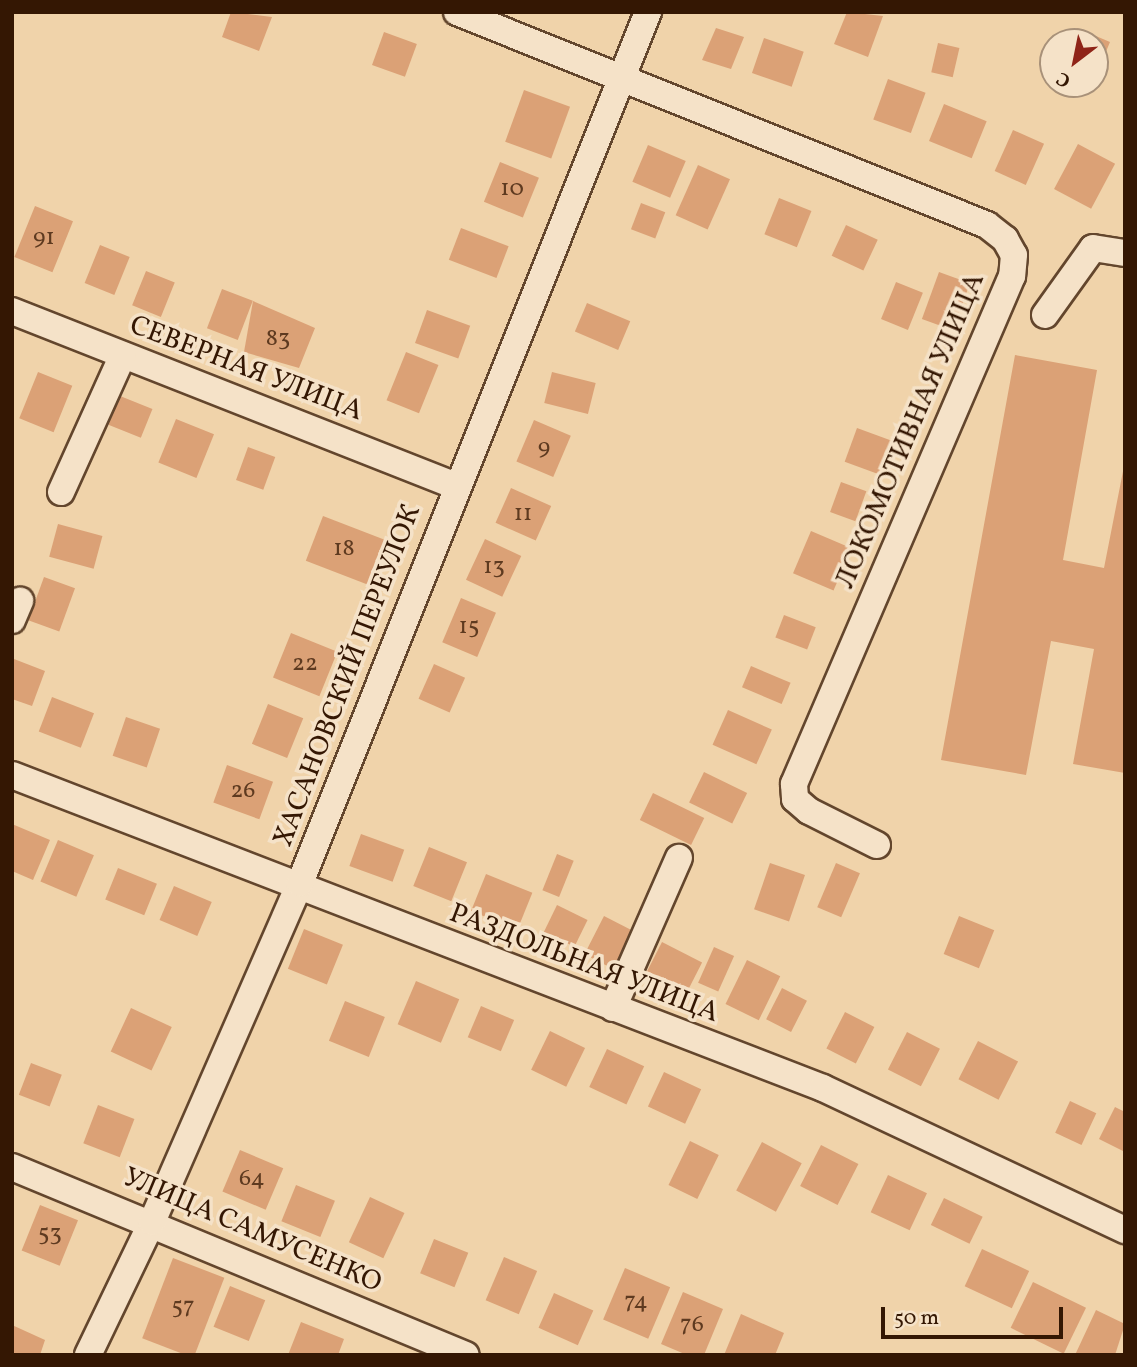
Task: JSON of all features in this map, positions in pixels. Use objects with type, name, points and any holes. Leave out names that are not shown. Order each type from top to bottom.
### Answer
[{"type":"street","name":"ЛОКОМОТИВНАЯ УЛИЦА","points":[[457,12],[987,225],[1005,239],[1014,255],[1012,276],[794,783],[795,799],[809,811],[877,845]]},
{"type":"street","name":"ХАСАНОВСКИЙ ПЕРЕУЛОК","points":[[88,1355],[152,1223],[300,883],[456,486],[648,12]]},
{"type":"street","points":[[1045,315],[1093,248],[1125,253]]},
{"type":"street","name":"СЕВЕРНАЯ УЛИЦА","points":[[12,311],[456,486]]},
{"type":"street","points":[[61,492],[123,355]]},
{"type":"street","name":"РАЗДОЛЬНАЯ УЛИЦА","points":[[12,775],[300,883],[388,923],[823,1088],[1125,1230]]},
{"type":"street","points":[[612,1008],[679,858]]},
{"type":"street","name":"УЛИЦА САМУСЕНКО","points":[[12,1167],[466,1355]]},
{"type":"building","points":[[231,12],[272,17],[259,51],[222,37]]},
{"type":"building","points":[[847,12],[883,16],[868,57],[834,44]]},
{"type":"building","points":[[716,28],[744,37],[731,69],[702,60]]},
{"type":"building","points":[[384,32],[417,44],[405,77],[372,65]]},
{"type":"building","points":[[764,38],[804,52],[792,87],[752,73]]},
{"type":"building","points":[[938,43],[959,48],[953,77],[931,72]]},
{"type":"building","points":[[888,79],[926,93],[911,133],[873,119]]},
{"type":"building","points":[[524,90],[570,107],[551,158],[505,142]]},
{"type":"building","points":[[944,104],[987,121],[972,158],[929,141]]},
{"type":"building","points":[[1013,130],[1044,144],[1026,185],[995,171]]},
{"type":"building","points":[[1078,144],[1115,164],[1091,209],[1054,189]]},
{"type":"building","points":[[648,145],[686,161],[670,198],[632,182]]},
{"type":"building","points":[[500,162],[539,178],[523,218],[484,202]]},
{"type":"building","points":[[698,165],[730,179],[708,229],[676,215]]},
{"type":"building","points":[[779,198],[811,211],[797,247],[764,234]]},
{"type":"building","points":[[641,203],[665,212],[655,238],[631,229]]},
{"type":"building","points":[[35,206],[73,221],[52,272],[14,257]]},
{"type":"building","points":[[846,225],[878,240],[863,271],[832,256]]},
{"type":"building","points":[[461,228],[509,246],[496,278],[449,260]]},
{"type":"building","points":[[100,245],[130,257],[114,295],[85,283]]},
{"type":"building","points":[[146,271],[175,283],[161,317],[132,305]]},
{"type":"building","points":[[939,272],[970,283],[953,330],[922,319]]},
{"type":"building","points":[[896,282],[923,293],[908,330],[881,319]]},
{"type":"building","points":[[222,289],[253,301],[238,340],[207,328]]},
{"type":"building","points":[[253,301],[315,328],[299,368],[244,352]]},
{"type":"building","points":[[587,303],[630,321],[618,350],[575,332]]},
{"type":"building","points":[[427,310],[470,326],[458,359],[415,343]]},
{"type":"building","points":[[406,352],[438,365],[419,413],[387,400]]},
{"type":"building","points":[[1015,355],[1097,370],[1063,560],[1104,568],[1125,461],[1125,773],[1073,764],[1094,649],[1051,641],[1026,775],[941,760]]},
{"type":"building","points":[[38,372],[72,386],[54,432],[19,418]]},
{"type":"building","points":[[552,372],[596,383],[588,414],[544,403]]},
{"type":"building","points":[[120,396],[152,409],[141,438],[108,425]]},
{"type":"building","points":[[176,419],[214,434],[196,478],[158,463]]},
{"type":"building","points":[[534,420],[571,436],[553,477],[516,461]]},
{"type":"building","points":[[857,428],[899,443],[887,477],[845,462]]},
{"type":"building","points":[[248,447],[275,457],[263,490],[236,480]]},
{"type":"building","points":[[841,482],[866,491],[855,521],[830,512]]},
{"type":"building","points":[[511,488],[551,506],[536,541],[496,523]]},
{"type":"building","points":[[323,516],[385,540],[367,584],[306,561]]},
{"type":"building","points":[[58,524],[102,536],[94,569],[49,557]]},
{"type":"building","points":[[811,531],[852,548],[834,591],[793,573]]},
{"type":"building","points":[[485,539],[521,556],[502,597],[466,580]]},
{"type":"building","points":[[44,577],[75,588],[59,632],[28,620]]},
{"type":"building","points":[[461,598],[496,613],[477,657],[442,642]]},
{"type":"building","points":[[784,615],[816,627],[807,650],[775,637]]},
{"type":"building","points":[[291,633],[337,652],[319,696],[273,678]]},
{"type":"building","points":[[14,659],[45,671],[32,706],[12,699]]},
{"type":"building","points":[[434,664],[465,678],[450,713],[419,699]]},
{"type":"building","points":[[751,666],[791,683],[782,704],[742,687]]},
{"type":"building","points":[[52,697],[94,713],[81,748],[39,732]]},
{"type":"building","points":[[268,704],[303,718],[287,758],[252,744]]},
{"type":"building","points":[[728,710],[772,730],[756,764],[713,745]]},
{"type":"building","points":[[126,717],[160,729],[147,767],[113,756]]},
{"type":"building","points":[[227,765],[273,782],[259,819],[213,803]]},
{"type":"building","points":[[704,772],[747,793],[732,824],[689,803]]},
{"type":"building","points":[[653,793],[704,818],[691,845],[640,820]]},
{"type":"building","points":[[12,824],[50,840],[33,880],[12,871]]},
{"type":"building","points":[[361,834],[404,850],[393,882],[349,866]]},
{"type":"building","points":[[58,840],[94,855],[76,897],[40,881]]},
{"type":"building","points":[[429,847],[467,862],[451,901],[413,886]]},
{"type":"building","points":[[557,854],[574,861],[559,897],[542,890]]},
{"type":"building","points":[[770,863],[805,875],[789,921],[754,909]]},
{"type":"building","points":[[836,863],[860,873],[841,917],[817,907]]},
{"type":"building","points":[[118,868],[157,884],[144,915],[105,900]]},
{"type":"building","points":[[486,874],[532,893],[517,930],[471,911]]},
{"type":"building","points":[[174,886],[212,902],[197,936],[160,920]]},
{"type":"building","points":[[557,905],[588,920],[574,947],[544,932]]},
{"type":"building","points":[[604,916],[635,932],[616,970],[584,954]]},
{"type":"building","points":[[959,916],[994,930],[979,968],[944,954]]},
{"type":"building","points":[[304,929],[343,945],[327,985],[288,969]]},
{"type":"building","points":[[662,942],[702,962],[687,993],[647,972]]},
{"type":"building","points":[[714,947],[734,956],[718,992],[698,983]]},
{"type":"building","points":[[747,960],[780,976],[759,1020],[726,1004]]},
{"type":"building","points":[[416,981],[459,999],[441,1043],[398,1024]]},
{"type":"building","points":[[782,988],[807,1001],[791,1032],[766,1019]]},
{"type":"building","points":[[345,1001],[385,1017],[369,1057],[329,1041]]},
{"type":"building","points":[[481,1006],[514,1020],[501,1051],[468,1037]]},
{"type":"building","points":[[131,1008],[172,1027],[151,1071],[111,1052]]},
{"type":"building","points":[[845,1012],[874,1027],[856,1064],[826,1049]]},
{"type":"building","points":[[550,1031],[585,1048],[566,1087],[531,1070]]},
{"type":"building","points":[[907,1032],[940,1049],[921,1086],[888,1069]]},
{"type":"building","points":[[978,1041],[1018,1061],[999,1100],[958,1079]]},
{"type":"building","points":[[607,1049],[644,1066],[626,1104],[589,1087]]},
{"type":"building","points":[[31,1063],[62,1075],[50,1107],[19,1095]]},
{"type":"building","points":[[664,1072],[701,1089],[685,1124],[648,1106]]},
{"type":"building","points":[[1070,1101],[1096,1113],[1081,1145],[1055,1133]]},
{"type":"building","points":[[98,1105],[134,1119],[120,1157],[83,1143]]},
{"type":"building","points":[[1115,1107],[1125,1112],[1125,1152],[1099,1139]]},
{"type":"building","points":[[690,1141],[719,1155],[697,1199],[669,1185]]},
{"type":"building","points":[[762,1142],[802,1163],[776,1212],[736,1191]]},
{"type":"building","points":[[821,1145],[858,1164],[838,1205],[800,1186]]},
{"type":"building","points":[[240,1150],[283,1168],[266,1210],[222,1191]]},
{"type":"building","points":[[888,1175],[927,1193],[910,1230],[871,1212]]},
{"type":"building","points":[[296,1185],[335,1201],[320,1237],[281,1221]]},
{"type":"building","points":[[370,1197],[404,1213],[383,1258],[349,1242]]},
{"type":"building","points":[[944,1198],[983,1217],[969,1244],[931,1225]]},
{"type":"building","points":[[40,1205],[78,1220],[60,1266],[22,1250]]},
{"type":"building","points":[[434,1239],[468,1253],[454,1287],[420,1273]]},
{"type":"building","points":[[982,1249],[1029,1271],[1012,1308],[965,1286]]},
{"type":"building","points":[[504,1257],[537,1271],[519,1314],[486,1300]]},
{"type":"building","points":[[173,1258],[224,1278],[195,1355],[186,1355],[142,1338]]},
{"type":"building","points":[[625,1268],[670,1287],[648,1339],[603,1320]]},
{"type":"building","points":[[1033,1282],[1086,1308],[1064,1354],[1011,1328]]},
{"type":"building","points":[[230,1286],[265,1300],[249,1341],[214,1327]]},
{"type":"building","points":[[683,1292],[723,1309],[704,1355],[687,1355],[661,1344]]},
{"type":"building","points":[[554,1293],[593,1310],[578,1345],[539,1328]]},
{"type":"building","points":[[1096,1310],[1125,1324],[1115,1355],[1075,1355]]},
{"type":"building","points":[[741,1314],[784,1333],[775,1355],[724,1355]]},
{"type":"building","points":[[301,1322],[344,1339],[338,1355],[288,1355]]},
{"type":"building","points":[[12,1325],[45,1340],[40,1355],[12,1355]]}]
